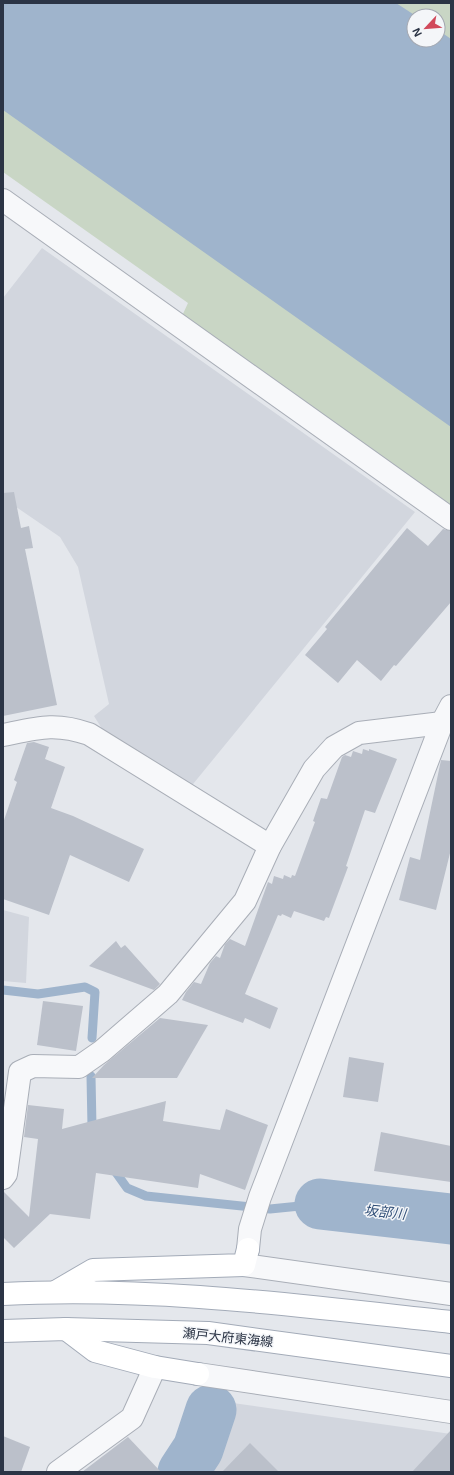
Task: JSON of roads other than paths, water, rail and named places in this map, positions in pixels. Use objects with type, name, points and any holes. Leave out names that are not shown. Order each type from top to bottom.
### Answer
[{"type":"main road","points":[[57,1291],[94,1270],[247,1248]]},
{"type":"main road","points":[[3,1294],[57,1291],[234,1298],[451,1322]]},
{"type":"main road","points":[[66,1329],[95,1351],[155,1368],[198,1374]]},
{"type":"main road","name":"瀬戸大府東海線","points":[[3,1331],[66,1329],[208,1333],[451,1366]]},
{"type":"street","points":[[3,200],[451,519]]},
{"type":"street","points":[[3,1178],[6,1174],[20,1072],[33,1066],[79,1067],[102,1051],[168,994],[246,901],[270,846],[314,769],[334,747],[359,733],[446,715]]},
{"type":"street","points":[[446,715],[260,1196],[247,1248],[451,1294]]},
{"type":"street","points":[[3,736],[56,726],[74,728],[89,734],[270,846]]},
{"type":"street","points":[[58,1472],[132,1418],[155,1368]]},
{"type":"street","points":[[198,1374],[451,1412]]},
{"type":"water","points":[[3,3],[396,3],[406,10],[406,48],[446,48],[446,36],[451,39],[451,427],[3,110]]},
{"type":"waterway","points":[[3,990],[38,994],[85,987],[95,992],[92,1038]]},
{"type":"waterway","points":[[91,1076],[92,1127],[94,1133]]},
{"type":"waterway","points":[[112,1167],[127,1188],[146,1196],[270,1209],[320,1204]]},
{"type":"waterway","name":"坂部川","points":[[320,1204],[451,1219]]},
{"type":"waterway","points":[[183,1472],[198,1449],[211,1410]]}]
